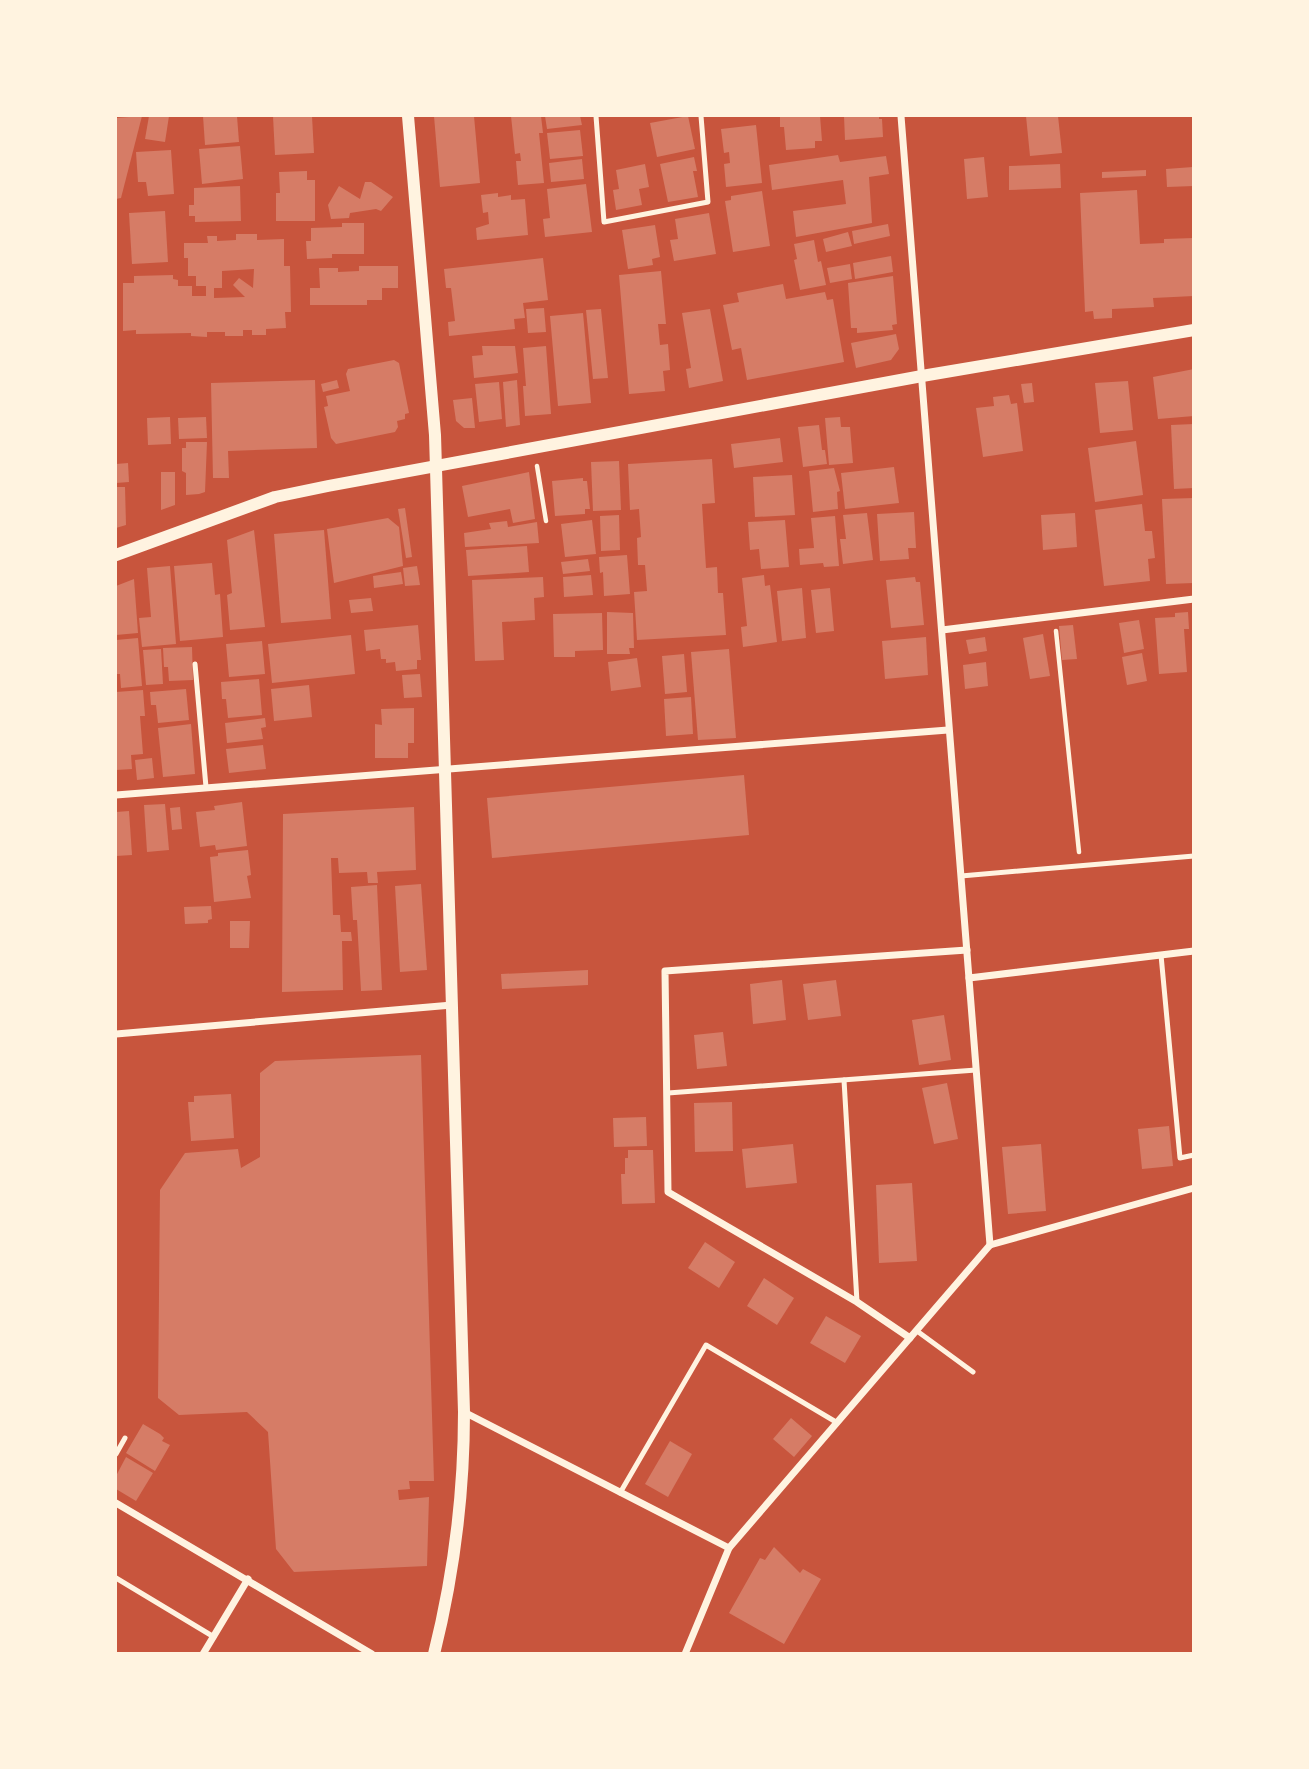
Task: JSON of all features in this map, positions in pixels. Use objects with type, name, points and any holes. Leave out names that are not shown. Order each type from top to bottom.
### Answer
[{"type":"street","points":[[408,116],[436,466],[464,1412],[460,1516],[434,1654]]},
{"type":"street","points":[[901,116],[990,1245]]},
{"type":"street","points":[[116,555],[275,497],[922,376],[1194,330]]},
{"type":"street","points":[[942,630],[1194,599]]},
{"type":"street","points":[[116,794],[948,730]]},
{"type":"street","points":[[910,1338],[857,1302],[668,1192],[665,971],[967,950]]},
{"type":"street","points":[[969,978],[1194,951]]},
{"type":"street","points":[[116,1034],[452,1005]]},
{"type":"street","points":[[685,1654],[729,1548],[990,1245],[1194,1188]]},
{"type":"street","points":[[464,1412],[729,1548]]},
{"type":"street","points":[[116,1503],[372,1654]]},
{"type":"street","points":[[204,1654],[248,1579]]},
{"type":"lane","points":[[596,116],[604,222],[708,202],[701,116]]},
{"type":"lane","points":[[195,664],[206,787]]},
{"type":"lane","points":[[961,876],[1194,856]]},
{"type":"lane","points":[[1161,955],[1180,1158],[1194,1155]]},
{"type":"lane","points":[[668,1093],[976,1070]]},
{"type":"lane","points":[[844,1080],[857,1302]]},
{"type":"lane","points":[[917,1331],[974,1372]]},
{"type":"lane","points":[[620,1493],[706,1345],[836,1422]]},
{"type":"lane","points":[[116,1454],[125,1438]]},
{"type":"lane","points":[[116,1578],[214,1637]]},
{"type":"path","points":[[534,447],[545,521]]},
{"type":"path","points":[[1054,616],[1081,866]]},
{"type":"building","points":[[142,116],[121,198],[116,199],[116,118]]},
{"type":"building","points":[[149,116],[169,116],[165,142],[145,139]]},
{"type":"building","points":[[203,116],[237,116],[239,142],[205,145]]},
{"type":"building","points":[[273,116],[312,116],[314,153],[275,155]]},
{"type":"building","points":[[434,116],[474,116],[480,183],[440,187]]},
{"type":"building","points":[[511,116],[541,116],[543,133],[539,133],[544,183],[518,185],[516,161],[521,161],[520,153],[515,154]]},
{"type":"building","points":[[545,116],[580,116],[582,125],[547,129]]},
{"type":"building","points":[[688,116],[695,149],[657,157],[650,123]]},
{"type":"building","points":[[780,116],[820,116],[822,141],[815,141],[815,148],[786,150]]},
{"type":"building","points":[[844,116],[879,116],[879,119],[882,119],[883,137],[845,140]]},
{"type":"building","points":[[1026,116],[1058,116],[1062,153],[1030,156]]},
{"type":"building","points":[[756,125],[762,183],[726,187],[724,164],[730,163],[729,152],[724,153],[721,129]]},
{"type":"building","points":[[580,130],[583,156],[550,159],[547,133]]},
{"type":"building","points":[[240,146],[243,179],[202,184],[199,149]]},
{"type":"building","points":[[171,150],[174,194],[148,196],[146,182],[138,182],[136,152]]},
{"type":"building","points":[[838,155],[840,162],[886,156],[889,174],[869,177],[872,223],[796,237],[793,211],[846,204],[843,180],[772,190],[769,165]]},
{"type":"building","points":[[694,157],[697,171],[693,171],[698,197],[668,202],[660,164]]},
{"type":"building","points":[[984,157],[988,197],[967,199],[964,159]]},
{"type":"building","points":[[582,159],[584,179],[551,182],[549,163]]},
{"type":"building","points":[[645,164],[649,187],[639,189],[642,205],[616,210],[613,190],[619,189],[616,170]]},
{"type":"building","points":[[1060,164],[1061,188],[1009,190],[1009,166]]},
{"type":"building","points":[[1193,167],[1194,186],[1167,187],[1166,169]]},
{"type":"building","points":[[1146,170],[1146,176],[1102,178],[1102,172]]},
{"type":"building","points":[[307,171],[307,180],[315,180],[315,221],[276,221],[276,193],[280,193],[279,172]]},
{"type":"building","points":[[365,182],[371,182],[393,197],[381,211],[376,209],[350,213],[349,218],[331,219],[328,205],[339,186],[360,199]]},
{"type":"building","points":[[586,184],[592,232],[545,237],[543,219],[550,218],[547,189]]},
{"type":"building","points":[[240,186],[241,221],[195,222],[195,216],[189,216],[189,205],[194,205],[194,188]]},
{"type":"building","points":[[1137,190],[1140,244],[1164,243],[1164,239],[1194,238],[1194,296],[1153,298],[1154,307],[1112,309],[1112,318],[1094,319],[1093,311],[1085,312],[1080,193]]},
{"type":"building","points":[[762,191],[770,246],[733,252],[725,201],[731,200],[731,196]]},
{"type":"building","points":[[498,193],[498,197],[511,195],[511,200],[525,199],[528,235],[477,240],[476,228],[489,224],[488,212],[483,213],[481,195]]},
{"type":"building","points":[[165,211],[168,262],[132,264],[129,213]]},
{"type":"building","points":[[709,213],[716,254],[674,261],[670,240],[678,239],[675,219]]},
{"type":"building","points":[[342,223],[364,223],[364,254],[332,254],[332,258],[307,259],[306,241],[311,241],[311,228],[342,227]]},
{"type":"building","points":[[888,224],[890,236],[854,244],[852,231]]},
{"type":"building","points":[[655,225],[660,257],[652,259],[653,265],[628,269],[622,230]]},
{"type":"building","points":[[848,232],[852,246],[826,252],[823,239]]},
{"type":"building","points":[[236,234],[257,234],[257,240],[284,239],[284,266],[290,266],[291,312],[285,312],[286,328],[266,329],[266,335],[252,335],[252,330],[243,330],[243,336],[207,332],[207,337],[191,336],[191,333],[136,334],[136,330],[123,331],[123,283],[134,283],[134,276],[173,275],[173,279],[178,280],[178,286],[192,286],[192,296],[206,296],[206,286],[196,286],[196,276],[188,276],[188,258],[184,258],[184,243],[208,243],[207,236],[217,236],[217,241],[236,240]],"holes":[[[254,269],[253,288],[239,278],[233,285],[245,297],[214,298],[214,288],[222,288],[222,271]]]},
{"type":"building","points":[[814,240],[826,285],[800,290],[794,244]]},
{"type":"building","points":[[891,256],[893,272],[855,279],[853,263]]},
{"type":"building","points":[[543,258],[548,300],[523,303],[525,318],[514,319],[515,329],[449,336],[448,322],[455,321],[451,288],[446,288],[444,269]]},
{"type":"building","points":[[850,264],[852,279],[830,283],[827,268]]},
{"type":"building","points":[[359,266],[398,266],[398,288],[382,288],[382,300],[367,300],[367,305],[310,305],[310,288],[320,288],[319,268],[338,268],[338,272],[359,271]]},
{"type":"building","points":[[661,271],[666,324],[658,324],[660,345],[668,344],[670,370],[663,371],[665,391],[629,394],[619,275]]},
{"type":"building","points":[[893,276],[897,324],[892,325],[893,330],[857,333],[857,328],[851,328],[848,283]]},
{"type":"building","points":[[783,284],[786,299],[825,292],[827,300],[833,299],[844,362],[747,380],[741,348],[732,350],[723,305],[739,302],[737,293]]},
{"type":"building","points":[[544,308],[546,332],[528,333],[526,309]]},
{"type":"building","points":[[601,309],[608,378],[593,379],[586,310]]},
{"type":"building","points":[[710,309],[723,381],[689,388],[686,369],[691,368],[682,313]]},
{"type":"building","points":[[583,313],[591,403],[558,406],[550,316]]},
{"type":"building","points":[[896,334],[899,349],[891,360],[856,368],[851,343]]},
{"type":"building","points":[[482,346],[515,346],[518,373],[474,378],[472,356],[483,355]]},
{"type":"building","points":[[546,346],[551,414],[525,416],[523,348]]},
{"type":"building","points":[[394,360],[399,363],[409,413],[405,414],[405,419],[397,421],[395,432],[336,444],[331,438],[324,407],[328,406],[326,396],[350,391],[346,374],[348,369]]},
{"type":"building","points":[[1194,369],[1194,416],[1158,419],[1153,377]]},
{"type":"building","points":[[315,380],[317,448],[228,451],[229,478],[213,478],[211,383]]},
{"type":"building","points":[[337,380],[339,388],[323,392],[321,384]]},
{"type":"building","points":[[517,380],[520,425],[506,427],[503,382]]},
{"type":"building","points":[[1128,381],[1133,430],[1100,433],[1095,383]]},
{"type":"building","points":[[499,382],[502,419],[479,422],[475,384]]},
{"type":"building","points":[[1032,383],[1034,402],[1024,403],[1021,384]]},
{"type":"building","points":[[1009,395],[1011,404],[1017,403],[1023,451],[983,457],[976,408],[994,406],[993,397]]},
{"type":"building","points":[[472,398],[475,428],[464,428],[456,421],[453,400]]},
{"type":"building","points":[[170,417],[171,444],[148,445],[147,418]]},
{"type":"building","points":[[206,417],[207,438],[179,439],[178,418]]},
{"type":"building","points":[[840,417],[841,427],[850,427],[853,463],[829,465],[825,418]]},
{"type":"building","points":[[1194,424],[1194,488],[1174,489],[1171,425]]},
{"type":"building","points":[[819,425],[827,464],[803,467],[798,427]]},
{"type":"building","points":[[780,438],[783,462],[734,468],[731,444]]},
{"type":"building","points":[[1136,441],[1143,495],[1095,502],[1088,448]]},
{"type":"building","points":[[186,442],[207,442],[205,492],[199,494],[186,495],[182,448],[186,448]]},
{"type":"building","points":[[712,459],[715,503],[702,504],[706,568],[717,567],[718,593],[723,593],[726,635],[637,640],[634,592],[647,591],[645,565],[638,565],[637,538],[641,537],[639,509],[630,510],[628,464]]},
{"type":"building","points":[[619,461],[621,510],[593,511],[591,462]]},
{"type":"building","points":[[128,463],[129,482],[116,483],[116,464]]},
{"type":"building","points":[[894,467],[899,503],[845,509],[841,473]]},
{"type":"building","points":[[834,468],[840,491],[837,492],[838,509],[813,512],[809,471]]},
{"type":"building","points":[[161,472],[175,472],[175,505],[161,510]]},
{"type":"building","points":[[529,472],[535,519],[513,523],[510,509],[468,517],[462,486]]},
{"type":"building","points":[[792,475],[795,515],[755,517],[753,477]]},
{"type":"building","points":[[583,478],[583,481],[587,481],[590,509],[585,509],[585,514],[555,516],[552,481]]},
{"type":"building","points":[[116,487],[125,487],[126,525],[116,528]]},
{"type":"building","points":[[1194,498],[1194,583],[1166,584],[1162,499]]},
{"type":"building","points":[[1142,504],[1145,531],[1152,531],[1155,558],[1148,559],[1150,581],[1104,586],[1095,510]]},
{"type":"building","points":[[405,508],[412,557],[406,558],[398,509]]},
{"type":"building","points":[[914,512],[916,548],[908,548],[909,559],[880,561],[877,514]]},
{"type":"building","points":[[867,513],[873,560],[843,564],[840,539],[846,539],[843,515]]},
{"type":"building","points":[[1075,513],[1077,547],[1043,550],[1041,515]]},
{"type":"building","points":[[619,515],[620,550],[601,551],[600,516]]},
{"type":"building","points":[[835,516],[839,566],[824,567],[823,563],[800,565],[799,549],[814,548],[811,518]]},
{"type":"building","points":[[388,518],[399,527],[403,566],[334,583],[327,529]]},
{"type":"building","points":[[592,520],[596,554],[565,557],[561,524]]},
{"type":"building","points":[[785,520],[789,567],[761,569],[759,549],[750,550],[748,522]]},
{"type":"building","points":[[507,521],[508,527],[537,522],[539,543],[465,547],[464,533],[491,529],[489,523]]},
{"type":"building","points":[[254,530],[265,627],[230,630],[227,595],[232,593],[227,540]]},
{"type":"building","points":[[324,530],[331,619],[281,623],[274,534]]},
{"type":"building","points":[[527,546],[529,572],[468,576],[466,550]]},
{"type":"building","points":[[627,555],[630,594],[604,596],[599,557]]},
{"type":"building","points":[[588,559],[590,571],[563,574],[561,562]]},
{"type":"building","points":[[212,563],[215,595],[220,594],[223,637],[180,641],[174,566]]},
{"type":"building","points":[[170,566],[176,644],[142,647],[139,618],[151,617],[147,568]]},
{"type":"building","points":[[417,566],[420,585],[405,586],[403,568]]},
{"type":"building","points":[[401,572],[403,584],[374,588],[373,576]]},
{"type":"building","points":[[591,575],[593,595],[564,597],[563,577]]},
{"type":"building","points":[[764,575],[765,586],[770,585],[777,642],[743,647],[741,627],[747,626],[742,578]]},
{"type":"building","points":[[543,577],[544,597],[534,598],[535,620],[502,622],[504,660],[475,661],[472,580]]},
{"type":"building","points":[[915,577],[916,582],[920,582],[924,625],[891,628],[886,580]]},
{"type":"building","points":[[134,579],[138,633],[116,635],[116,586]]},
{"type":"building","points":[[802,588],[806,638],[782,641],[777,591]]},
{"type":"building","points":[[830,588],[834,631],[816,633],[811,590]]},
{"type":"building","points":[[371,598],[373,611],[351,613],[349,600]]},
{"type":"building","points":[[607,612],[633,613],[634,648],[629,648],[630,654],[607,654]]},
{"type":"building","points":[[1188,612],[1189,629],[1184,629],[1187,672],[1159,674],[1155,618],[1175,617],[1175,613]]},
{"type":"building","points":[[602,613],[603,650],[575,651],[575,657],[554,657],[553,614]]},
{"type":"building","points":[[1139,620],[1144,649],[1124,653],[1119,623]]},
{"type":"building","points":[[418,625],[421,660],[417,660],[417,669],[396,671],[395,662],[386,663],[386,659],[381,659],[380,649],[366,651],[364,630]]},
{"type":"building","points":[[1073,625],[1077,659],[1062,660],[1059,626]]},
{"type":"building","points":[[1043,634],[1050,676],[1030,679],[1023,638]]},
{"type":"building","points":[[351,635],[355,674],[272,683],[268,644]]},
{"type":"building","points":[[926,637],[928,675],[885,679],[882,641]]},
{"type":"building","points":[[985,637],[987,651],[969,654],[966,640]]},
{"type":"building","points":[[138,638],[142,686],[121,688],[120,674],[116,674],[116,640]]},
{"type":"building","points":[[262,641],[265,674],[229,677],[226,644]]},
{"type":"building","points":[[192,647],[193,680],[169,681],[168,667],[164,667],[163,648]]},
{"type":"building","points":[[161,649],[163,684],[146,685],[143,650]]},
{"type":"building","points":[[729,649],[736,738],[698,740],[691,652]]},
{"type":"building","points":[[1142,653],[1147,681],[1127,685],[1122,657]]},
{"type":"building","points":[[684,654],[687,692],[665,694],[662,656]]},
{"type":"building","points":[[637,658],[641,687],[611,691],[608,662]]},
{"type":"building","points":[[986,662],[988,686],[965,689],[963,665]]},
{"type":"building","points":[[420,674],[422,697],[404,698],[402,675]]},
{"type":"building","points":[[259,679],[262,715],[228,718],[226,699],[222,699],[221,682]]},
{"type":"building","points":[[309,685],[312,717],[274,721],[271,689]]},
{"type":"building","points":[[186,689],[189,720],[158,723],[156,705],[151,705],[150,692]]},
{"type":"building","points":[[143,690],[145,716],[140,716],[143,754],[131,755],[132,769],[116,770],[116,692]]},
{"type":"building","points":[[691,697],[693,734],[666,736],[664,699]]},
{"type":"building","points":[[414,708],[414,743],[408,743],[408,758],[375,758],[375,724],[382,725],[381,709]]},
{"type":"building","points":[[265,718],[266,727],[261,728],[263,739],[227,743],[225,723]]},
{"type":"building","points":[[191,724],[195,774],[163,777],[158,728]]},
{"type":"building","points":[[263,745],[266,769],[229,773],[226,749]]},
{"type":"building","points":[[152,758],[154,778],[137,780],[135,760]]},
{"type":"building","points":[[744,775],[749,835],[492,858],[487,798]]},
{"type":"building","points":[[242,802],[247,846],[216,850],[215,845],[200,847],[196,812]]},
{"type":"building","points":[[165,804],[169,850],[147,852],[144,805]]},
{"type":"building","points":[[180,807],[182,829],[172,830],[170,808]]},
{"type":"building","points":[[414,807],[416,870],[377,872],[378,883],[368,883],[367,872],[339,873],[338,858],[331,858],[333,915],[340,915],[341,932],[351,932],[352,941],[342,941],[343,990],[282,992],[283,814]]},
{"type":"building","points":[[129,811],[132,855],[116,856],[116,812]]},
{"type":"building","points":[[248,850],[251,875],[247,876],[251,898],[214,902],[210,857],[218,856],[218,853]]},
{"type":"building","points":[[421,884],[427,970],[400,972],[395,886]]},
{"type":"building","points":[[377,885],[382,990],[361,991],[357,920],[353,920],[351,887]]},
{"type":"building","points":[[211,906],[212,919],[208,920],[208,923],[185,924],[184,907]]},
{"type":"building","points":[[230,921],[250,921],[249,948],[230,948]]},
{"type":"building","points":[[588,970],[588,985],[502,989],[501,974]]},
{"type":"building","points":[[782,980],[786,1020],[753,1024],[750,984]]},
{"type":"building","points":[[836,980],[841,1016],[808,1020],[803,984]]},
{"type":"building","points":[[944,1015],[951,1060],[919,1065],[912,1020]]},
{"type":"building","points":[[723,1032],[727,1066],[697,1069],[694,1035]]},
{"type":"building","points":[[421,1055],[434,1481],[409,1481],[410,1489],[398,1490],[399,1500],[429,1497],[427,1566],[294,1572],[276,1549],[268,1432],[247,1412],[179,1415],[158,1398],[160,1190],[185,1153],[238,1149],[241,1168],[260,1157],[260,1073],[275,1061]]},
{"type":"building","points":[[947,1083],[958,1139],[934,1144],[922,1088]]},
{"type":"building","points":[[231,1094],[234,1138],[191,1141],[188,1102],[194,1102],[194,1096]]},
{"type":"building","points":[[732,1102],[733,1151],[695,1152],[694,1103]]},
{"type":"building","points":[[646,1117],[647,1146],[614,1147],[613,1118]]},
{"type":"building","points":[[1169,1126],[1173,1166],[1142,1169],[1138,1129]]},
{"type":"building","points":[[793,1144],[797,1183],[746,1188],[742,1149]]},
{"type":"building","points":[[1041,1144],[1046,1211],[1008,1214],[1002,1147]]},
{"type":"building","points":[[628,1150],[653,1150],[655,1203],[622,1204],[621,1174],[625,1174]]},
{"type":"building","points":[[912,1183],[917,1261],[879,1263],[876,1185]]},
{"type":"building","points":[[705,1242],[735,1262],[719,1288],[688,1268]]},
{"type":"building","points":[[764,1278],[794,1298],[777,1325],[747,1306]]},
{"type":"building","points":[[826,1316],[861,1336],[845,1363],[810,1343]]},
{"type":"building","points":[[791,1418],[812,1436],[794,1457],[773,1439]]},
{"type":"building","points":[[143,1424],[160,1434],[164,1438],[162,1441],[170,1445],[155,1471],[126,1453]]},
{"type":"building","points":[[670,1441],[692,1454],[668,1497],[645,1484]]},
{"type":"building","points":[[126,1457],[153,1473],[136,1501],[116,1489],[116,1476]]},
{"type":"building","points":[[774,1547],[800,1573],[803,1569],[821,1579],[784,1644],[729,1613],[760,1558],[765,1560]]}]
